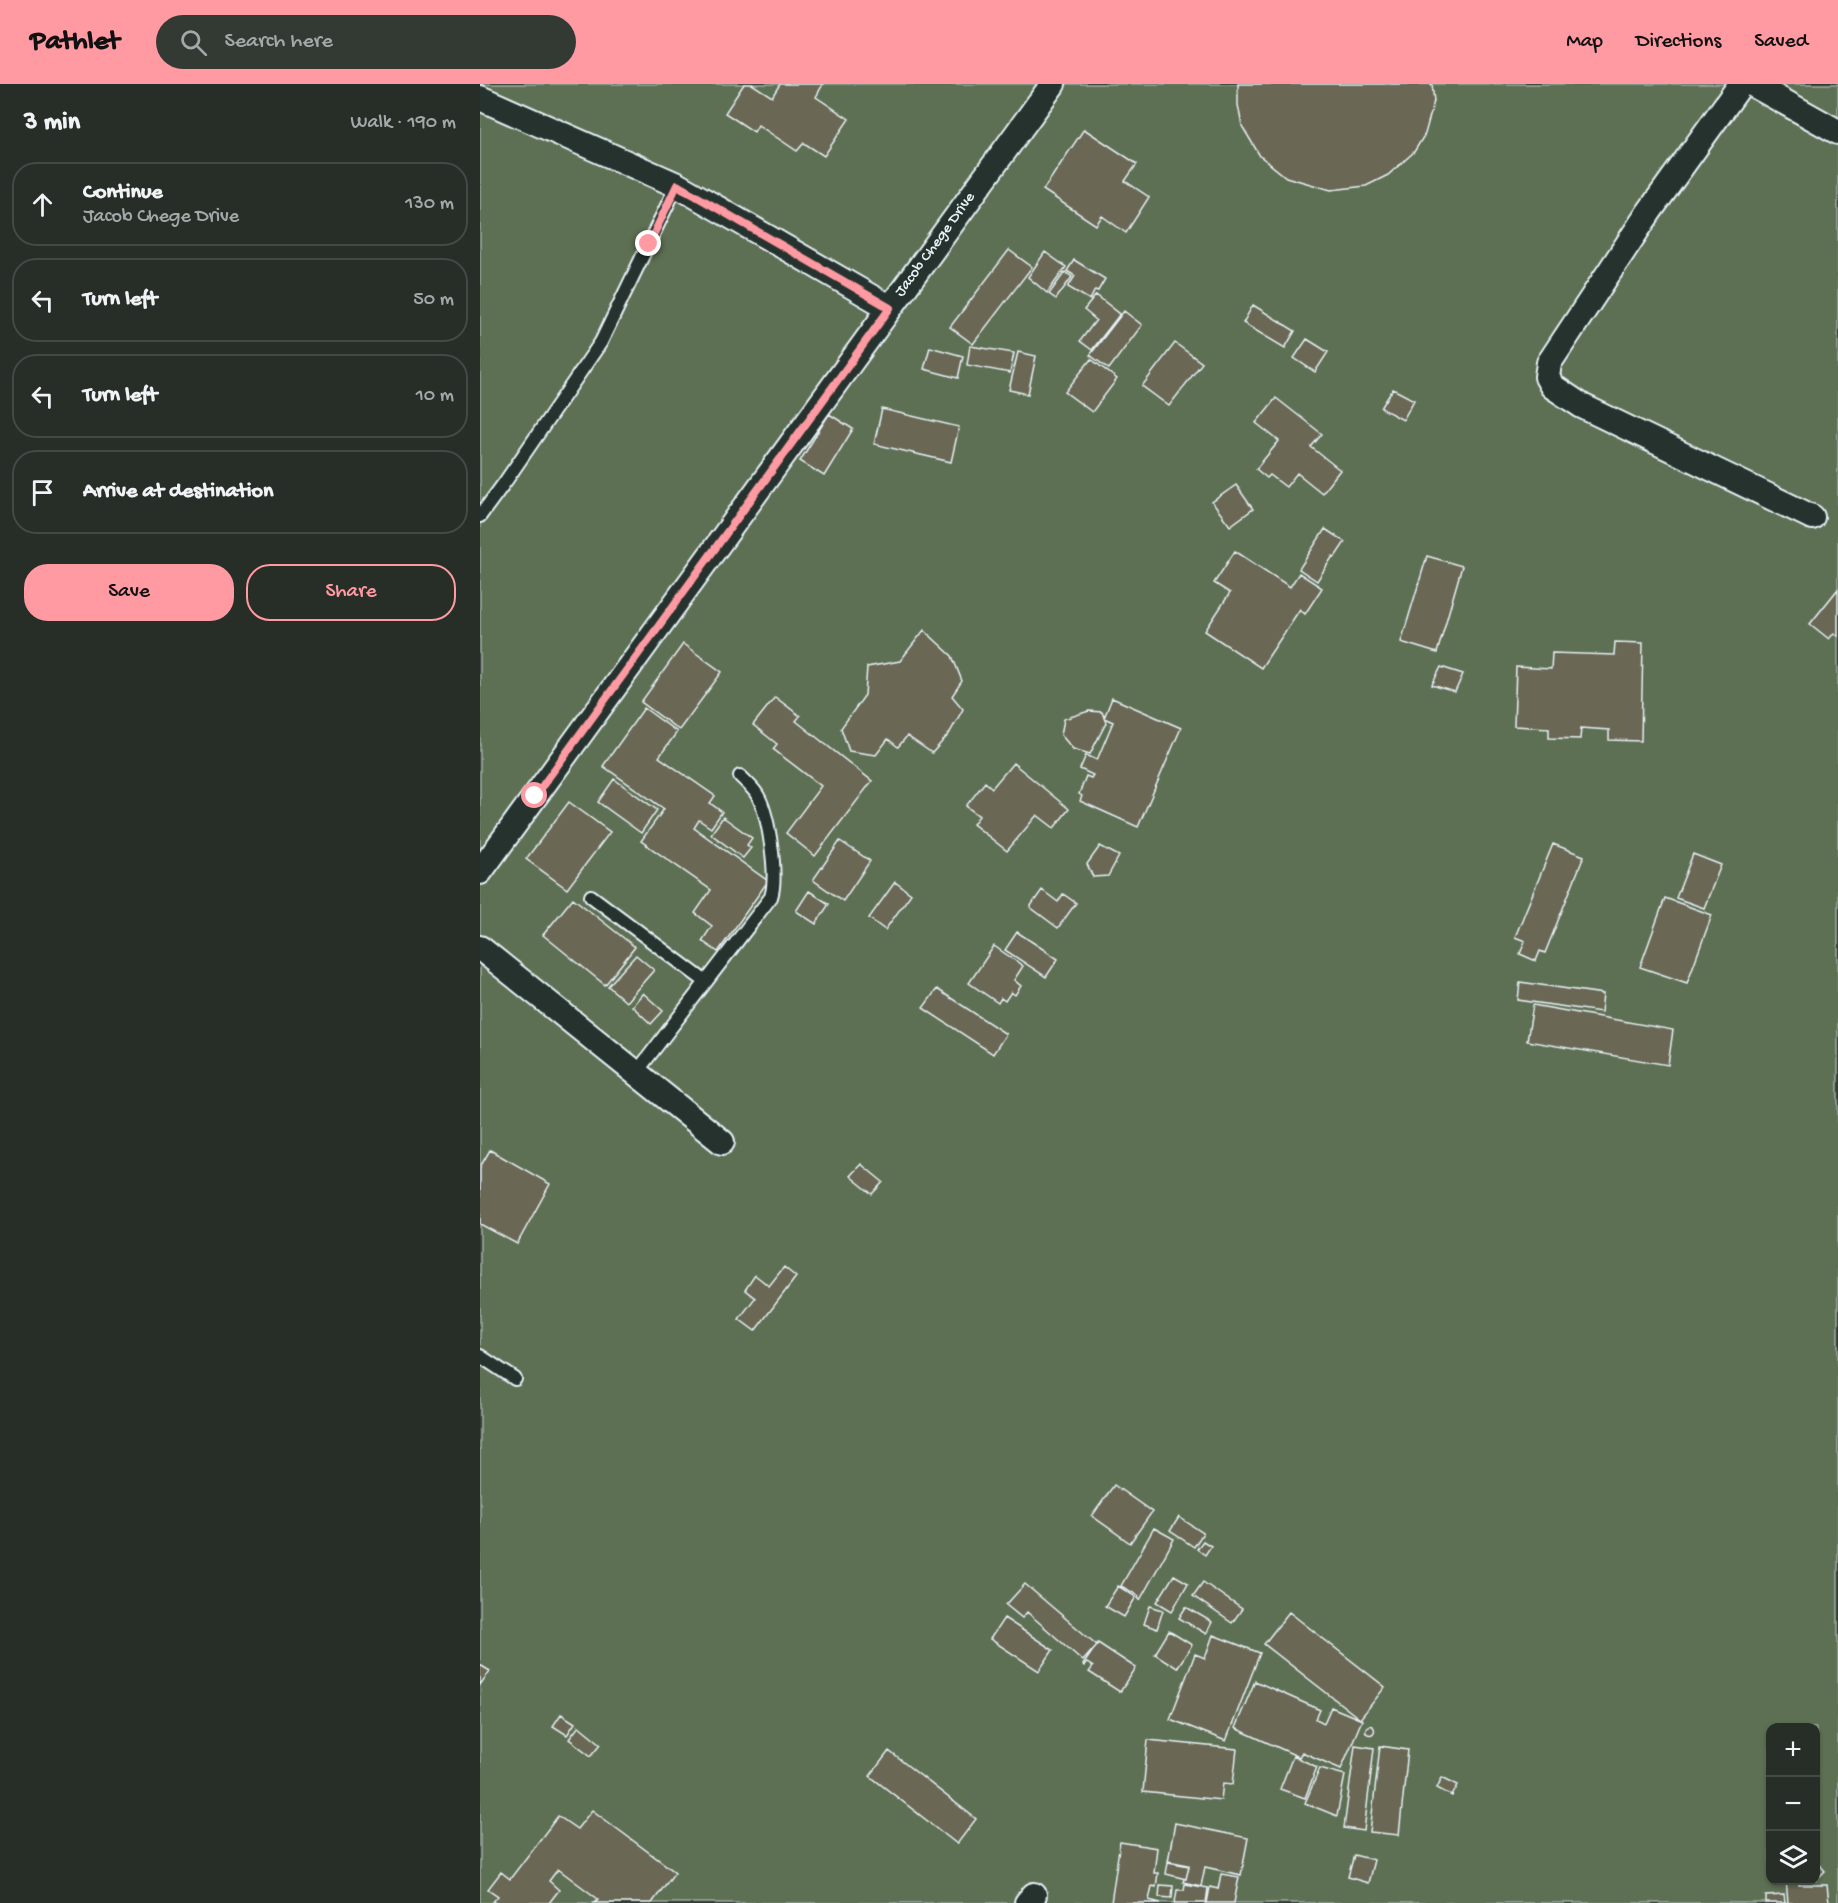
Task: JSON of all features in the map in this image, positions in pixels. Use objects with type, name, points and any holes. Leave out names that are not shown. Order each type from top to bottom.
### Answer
[{"type":"street","name":"Jacob Chege Drive","points":[[480,872],[1053,84]]},
{"type":"street","points":[[1741,84],[1648,212],[1549,363],[1547,376],[1552,386],[1582,406],[1812,517]]},
{"type":"street","points":[[1752,84],[1838,132]]},
{"type":"street","points":[[480,98],[677,185],[890,308]]},
{"type":"street","points":[[480,948],[722,1142]]},
{"type":"lane","points":[[480,516],[506,482],[601,342],[677,185]]},
{"type":"lane","points":[[636,1073],[771,897],[774,889],[772,855],[760,800],[754,789],[740,776]]},
{"type":"lane","points":[[591,896],[706,982]]},
{"type":"lane","points":[[480,1356],[514,1379]]},
{"type":"green space","points":[[480,84],[1838,84],[1838,1903],[480,1903]]},
{"type":"building","points":[[744,84],[752,84],[772,97],[780,84],[823,84],[816,97],[849,119],[824,156],[804,143],[797,151],[758,125],[754,132],[725,113]]},
{"type":"building","points":[[1238,84],[1432,84],[1434,101],[1425,134],[1414,152],[1388,175],[1366,186],[1331,190],[1286,177],[1260,156],[1242,126],[1238,105]]},
{"type":"building","points":[[1084,129],[1137,164],[1125,181],[1149,197],[1126,233],[1102,216],[1096,225],[1043,190]]},
{"type":"building","points":[[1009,250],[1032,267],[973,344],[950,327]]},
{"type":"building","points":[[1045,252],[1066,267],[1047,293],[1028,277]]},
{"type":"building","points":[[1074,260],[1105,279],[1090,300],[1068,287],[1075,276],[1067,271]]},
{"type":"building","points":[[1065,272],[1072,277],[1056,299],[1049,294]]},
{"type":"building","points":[[1096,295],[1120,314],[1092,350],[1080,341],[1096,320],[1084,310]]},
{"type":"building","points":[[1253,305],[1295,331],[1285,348],[1243,323]]},
{"type":"building","points":[[1124,311],[1142,325],[1109,369],[1090,355]]},
{"type":"building","points":[[1307,339],[1328,352],[1315,372],[1294,358]]},
{"type":"building","points":[[1175,343],[1202,363],[1169,406],[1142,386]]},
{"type":"building","points":[[970,346],[1014,353],[1010,373],[967,365]]},
{"type":"building","points":[[930,347],[963,356],[958,378],[924,369]]},
{"type":"building","points":[[1018,352],[1036,356],[1028,394],[1009,390]]},
{"type":"building","points":[[1091,359],[1117,379],[1092,412],[1065,392]]},
{"type":"building","points":[[1393,389],[1414,400],[1403,420],[1381,408]]},
{"type":"building","points":[[1276,398],[1322,434],[1311,447],[1340,470],[1322,493],[1297,473],[1286,487],[1270,475],[1267,478],[1256,469],[1279,441],[1256,423]]},
{"type":"building","points":[[882,409],[959,427],[951,462],[874,444]]},
{"type":"building","points":[[829,414],[853,429],[824,476],[800,461]]},
{"type":"building","points":[[1236,485],[1253,509],[1230,526],[1212,502]]},
{"type":"building","points":[[1325,529],[1345,542],[1317,581],[1299,569]]},
{"type":"building","points":[[1235,551],[1290,587],[1299,573],[1322,588],[1305,614],[1300,609],[1261,668],[1205,631],[1230,593],[1214,583]]},
{"type":"building","points":[[1427,556],[1462,566],[1437,653],[1401,642]]},
{"type":"building","points":[[1838,589],[1838,636],[1834,633],[1829,639],[1810,624]]},
{"type":"building","points":[[924,630],[952,656],[962,681],[952,696],[963,709],[949,734],[932,753],[907,736],[898,747],[888,739],[876,755],[849,751],[841,728],[865,695],[867,667],[900,661]]},
{"type":"building","points":[[1615,642],[1643,643],[1641,741],[1609,740],[1609,730],[1581,728],[1580,739],[1549,738],[1549,728],[1514,726],[1516,667],[1551,669],[1552,653],[1614,655]]},
{"type":"building","points":[[683,644],[722,672],[679,730],[641,702]]},
{"type":"building","points":[[1441,667],[1463,674],[1455,692],[1432,685]]},
{"type":"building","points":[[775,697],[800,716],[796,721],[872,781],[815,856],[786,833],[821,786],[773,749],[777,744],[753,725]]},
{"type":"building","points":[[1112,698],[1181,728],[1138,827],[1080,801],[1082,796],[1079,794],[1086,776],[1091,778],[1093,775],[1080,769],[1086,755],[1097,760],[1113,722],[1104,718]]},
{"type":"building","points":[[644,708],[677,732],[659,757],[715,796],[710,803],[722,812],[711,828],[699,820],[694,828],[768,881],[718,952],[702,941],[712,926],[695,913],[711,890],[641,841],[664,809],[603,766]]},
{"type":"building","points":[[1089,711],[1102,712],[1106,723],[1090,754],[1073,749],[1061,735],[1064,719]]},
{"type":"building","points":[[1013,763],[1069,809],[1054,828],[1037,815],[1007,851],[973,824],[979,816],[966,806],[985,782],[992,788]]},
{"type":"building","points":[[614,779],[657,810],[641,833],[598,802]]},
{"type":"building","points":[[569,802],[610,832],[567,889],[526,859]]},
{"type":"building","points":[[723,817],[752,838],[747,845],[751,848],[743,858],[711,834]]},
{"type":"building","points":[[840,841],[870,861],[843,901],[813,880]]},
{"type":"building","points":[[1553,844],[1584,856],[1545,953],[1540,951],[1536,961],[1520,954],[1525,941],[1515,937]]},
{"type":"building","points":[[1100,846],[1119,856],[1108,876],[1093,877],[1087,864]]},
{"type":"building","points":[[1693,854],[1721,865],[1704,908],[1676,898]]},
{"type":"building","points":[[895,882],[911,894],[885,930],[869,918]]},
{"type":"building","points":[[1042,890],[1058,902],[1063,894],[1076,903],[1058,928],[1030,907]]},
{"type":"building","points":[[809,891],[829,904],[816,924],[796,911]]},
{"type":"building","points":[[573,898],[635,947],[605,985],[543,935]]},
{"type":"building","points":[[1665,898],[1712,915],[1687,983],[1640,967]]},
{"type":"building","points":[[1017,932],[1058,959],[1046,977],[1005,950]]},
{"type":"building","points":[[994,946],[1023,966],[1014,980],[1021,986],[1015,995],[1011,992],[1005,1001],[1001,998],[998,1003],[969,983]]},
{"type":"building","points":[[636,955],[654,970],[626,1002],[608,986]]},
{"type":"building","points":[[1520,982],[1603,994],[1601,1012],[1518,1000]]},
{"type":"building","points":[[937,989],[1006,1034],[993,1054],[923,1008]]},
{"type":"building","points":[[643,993],[663,1011],[651,1024],[632,1006]]},
{"type":"building","points":[[1533,1005],[1673,1030],[1668,1065],[1527,1041]]},
{"type":"building","points":[[490,1150],[550,1184],[517,1244],[480,1224],[480,1167]]},
{"type":"building","points":[[861,1164],[883,1182],[872,1194],[850,1176]]},
{"type":"building","points":[[784,1267],[796,1277],[755,1331],[739,1319],[755,1298],[745,1290],[755,1275],[769,1286]]},
{"type":"building","points":[[1114,1485],[1152,1512],[1130,1543],[1092,1516]]},
{"type":"building","points":[[1179,1517],[1203,1533],[1194,1547],[1170,1531]]},
{"type":"building","points":[[1154,1528],[1174,1539],[1140,1600],[1139,1596],[1121,1586]]},
{"type":"building","points":[[1203,1541],[1211,1546],[1205,1555],[1197,1549]]},
{"type":"building","points":[[1174,1575],[1188,1583],[1172,1611],[1157,1602]]},
{"type":"building","points":[[1203,1582],[1242,1609],[1232,1623],[1193,1596]]},
{"type":"building","points":[[1025,1584],[1097,1645],[1083,1661],[1027,1612],[1022,1618],[1006,1605]]},
{"type":"building","points":[[1118,1586],[1136,1597],[1124,1617],[1105,1606]]},
{"type":"building","points":[[1150,1606],[1163,1610],[1157,1629],[1144,1624]]},
{"type":"building","points":[[1186,1607],[1212,1622],[1206,1634],[1179,1618]]},
{"type":"building","points":[[1289,1612],[1385,1687],[1360,1719],[1264,1644]]},
{"type":"building","points":[[1004,1618],[1053,1650],[1039,1671],[990,1639]]},
{"type":"building","points":[[1169,1631],[1192,1645],[1177,1668],[1155,1654]]},
{"type":"building","points":[[1213,1635],[1260,1653],[1226,1741],[1170,1719],[1195,1654],[1205,1658]]},
{"type":"building","points":[[1098,1643],[1136,1668],[1120,1692],[1089,1672],[1093,1667],[1087,1663],[1083,1665]]},
{"type":"building","points":[[480,1665],[490,1671],[480,1685]]},
{"type":"building","points":[[1255,1681],[1320,1710],[1316,1719],[1324,1723],[1331,1707],[1362,1720],[1341,1769],[1302,1752],[1299,1757],[1235,1728]]},
{"type":"building","points":[[561,1714],[575,1723],[567,1735],[553,1726]]},
{"type":"building","points":[[579,1726],[601,1744],[591,1756],[569,1739]]},
{"type":"building","points":[[1370,1726],[1374,1730],[1370,1734],[1366,1730]]},
{"type":"building","points":[[1148,1740],[1237,1749],[1233,1784],[1223,1783],[1221,1800],[1143,1792]]},
{"type":"building","points":[[1355,1745],[1374,1748],[1364,1831],[1344,1828]]},
{"type":"building","points":[[1380,1746],[1408,1750],[1399,1835],[1370,1832]]},
{"type":"building","points":[[889,1751],[976,1819],[957,1844],[870,1776]]},
{"type":"building","points":[[1293,1756],[1317,1767],[1305,1798],[1280,1789]]},
{"type":"building","points":[[1320,1768],[1345,1775],[1337,1816],[1305,1803]]},
{"type":"building","points":[[1442,1777],[1458,1785],[1452,1796],[1437,1788]]},
{"type":"building","points":[[592,1810],[675,1872],[652,1903],[594,1903],[598,1899],[558,1869],[549,1881],[559,1890],[549,1903],[492,1903],[498,1896],[488,1889],[501,1872],[510,1879],[558,1816],[577,1829]]},
{"type":"building","points":[[1175,1823],[1248,1838],[1241,1875],[1205,1867],[1201,1886],[1183,1882],[1186,1879],[1189,1865],[1168,1861]]},
{"type":"building","points":[[1120,1842],[1157,1848],[1154,1873],[1158,1873],[1156,1887],[1152,1886],[1149,1900],[1161,1903],[1111,1903]]},
{"type":"building","points":[[1354,1855],[1374,1860],[1368,1883],[1348,1877]]},
{"type":"building","points":[[1168,1862],[1189,1866],[1186,1879],[1166,1874]]},
{"type":"building","points":[[1820,1865],[1825,1871],[1820,1876]]},
{"type":"building","points":[[1221,1874],[1239,1877],[1234,1903],[1207,1903],[1210,1887],[1218,1889]]},
{"type":"building","points":[[1185,1884],[1208,1888],[1206,1903],[1175,1903],[1177,1890],[1184,1890]]},
{"type":"building","points":[[1160,1885],[1173,1886],[1172,1898],[1159,1897]]},
{"type":"building","points":[[1786,1885],[1827,1885],[1829,1903],[1788,1903]]},
{"type":"building","points":[[1784,1895],[1785,1903],[1766,1903],[1766,1896]]},
{"type":"route","points":[[535,796],[890,308],[677,185],[649,244]]}]
